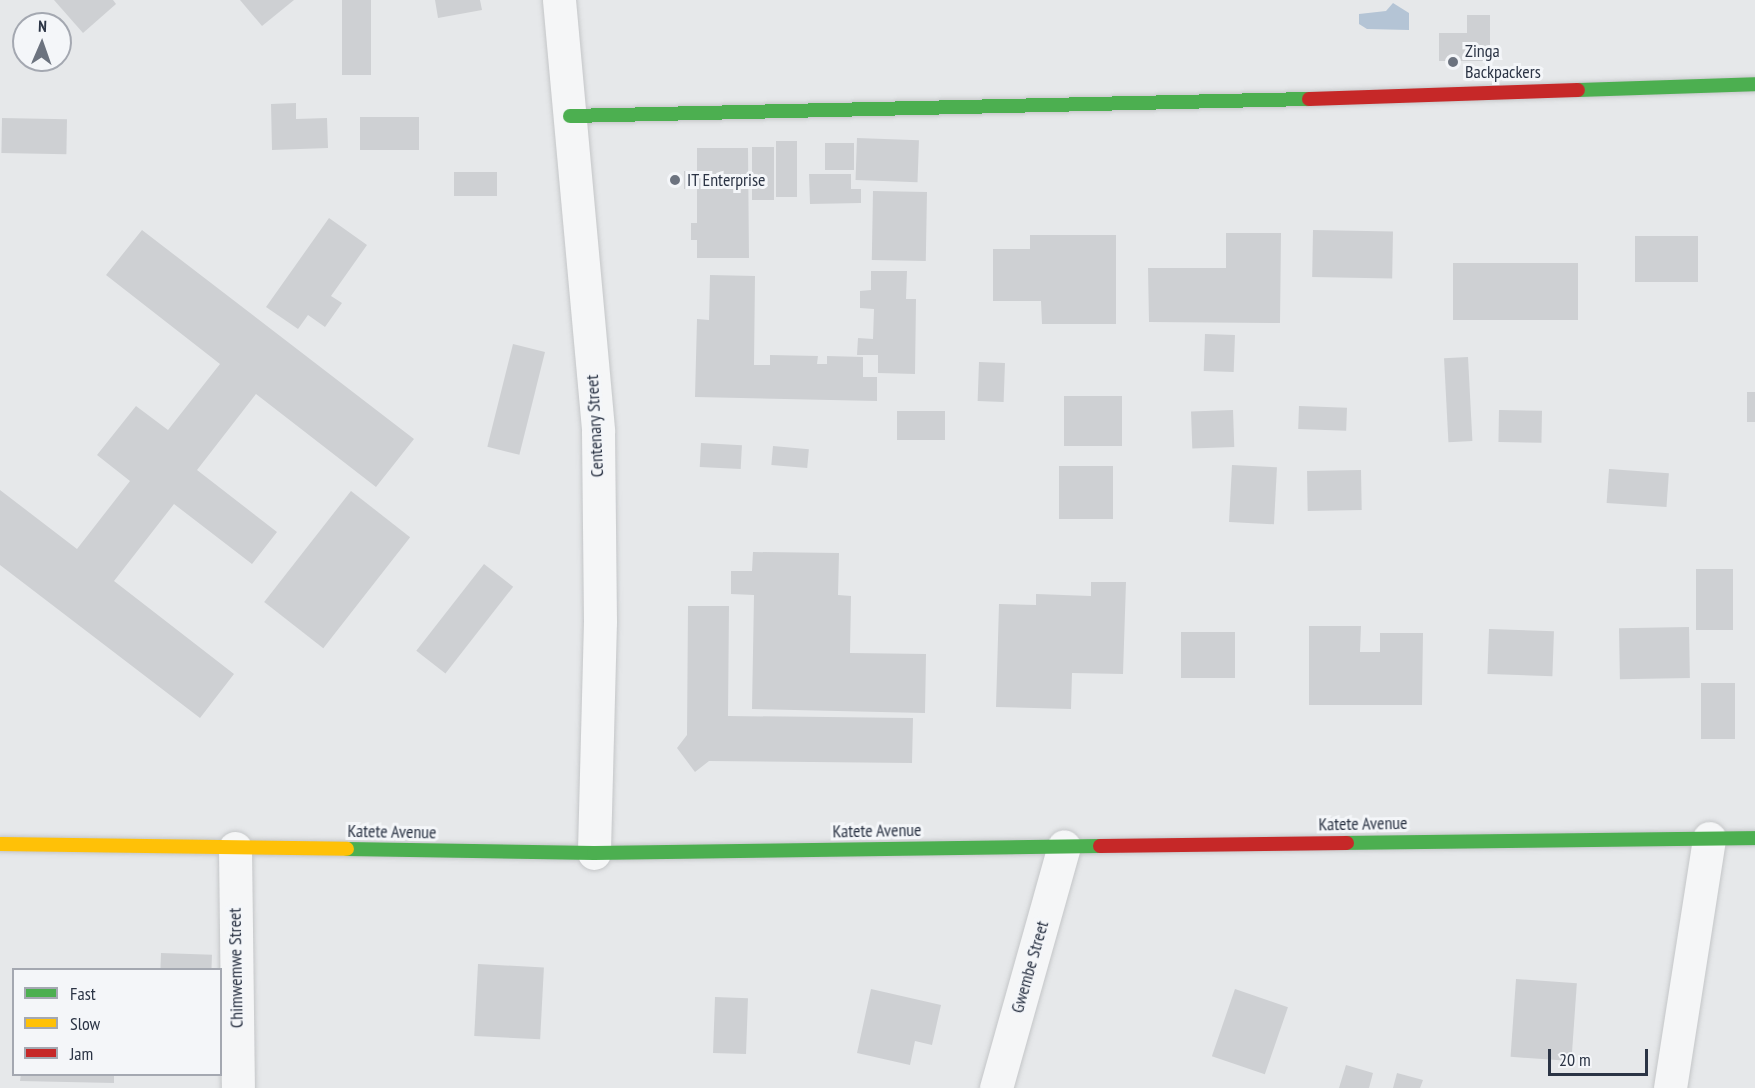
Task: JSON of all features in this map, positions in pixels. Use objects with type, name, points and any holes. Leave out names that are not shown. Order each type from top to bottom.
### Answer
[{"type":"street","name":"Centenary Street","points":[[560,0],[598,431],[600,621],[594,853]]},
{"type":"street","points":[[570,116],[1376,97],[1755,84]]},
{"type":"street","points":[[1670,1088],[1709,838]]},
{"type":"street","name":"Katete Avenue","points":[[0,844],[594,853],[1755,838]]},
{"type":"street","name":"Gwembe Street","points":[[996,1088],[1064,846]]},
{"type":"street","name":"Chimwemwe Street","points":[[235,848],[238,1088]]},
{"type":"water","points":[[1393,3],[1409,13],[1409,30],[1367,29],[1359,24],[1359,14],[1386,11]]},
{"type":"building","points":[[54,0],[113,0],[116,4],[83,33],[72,20],[72,12],[65,12]]},
{"type":"building","points":[[240,0],[294,0],[262,26]]},
{"type":"building","points":[[342,0],[371,0],[371,75],[342,75]]},
{"type":"building","points":[[435,0],[480,0],[482,10],[438,18]]},
{"type":"building","points":[[1467,15],[1490,15],[1490,61],[1439,61],[1439,33],[1467,33]]},
{"type":"building","points":[[296,103],[296,119],[327,118],[328,148],[272,150],[271,104]]},
{"type":"building","points":[[360,117],[419,117],[419,150],[360,150]]},
{"type":"building","points":[[2,118],[67,119],[66,154],[1,153]]},
{"type":"building","points":[[857,138],[919,140],[917,182],[856,180]]},
{"type":"building","points":[[776,141],[797,141],[797,197],[776,197]]},
{"type":"building","points":[[825,143],[854,143],[854,170],[825,170]]},
{"type":"building","points":[[752,147],[774,147],[774,200],[752,200]]},
{"type":"building","points":[[697,148],[748,148],[749,258],[697,258],[697,240],[691,240],[691,223],[697,223],[697,189],[684,189],[684,171],[697,171]]},
{"type":"building","points":[[454,172],[497,172],[497,196],[454,196]]},
{"type":"building","points":[[809,174],[851,174],[851,189],[861,189],[861,203],[810,204]]},
{"type":"building","points":[[873,191],[927,192],[926,261],[872,260]]},
{"type":"building","points":[[329,218],[367,245],[331,296],[342,303],[325,327],[308,315],[298,329],[266,307]]},
{"type":"building","points":[[142,230],[414,439],[376,487],[256,394],[197,470],[277,532],[252,564],[174,504],[114,581],[234,674],[200,718],[0,565],[0,490],[77,549],[130,481],[97,455],[136,406],[168,430],[220,364],[106,275]]},
{"type":"building","points":[[1313,230],[1393,231],[1392,278],[1312,277]]},
{"type":"building","points":[[1226,233],[1281,233],[1280,323],[1149,322],[1148,268],[1226,268]]},
{"type":"building","points":[[1030,235],[1116,235],[1116,324],[1042,324],[1041,301],[993,301],[993,249],[1030,249]]},
{"type":"building","points":[[1635,236],[1698,236],[1698,282],[1635,282]]},
{"type":"building","points":[[1453,263],[1578,263],[1578,320],[1453,320]]},
{"type":"building","points":[[871,271],[907,271],[906,299],[916,299],[915,374],[878,373],[878,355],[857,355],[858,338],[873,339],[874,309],[860,308],[860,291],[871,290]]},
{"type":"building","points":[[710,275],[755,276],[754,365],[770,365],[770,355],[818,356],[817,364],[827,364],[827,356],[863,357],[863,377],[877,377],[877,401],[695,397],[697,319],[709,320]]},
{"type":"building","points":[[1205,334],[1235,335],[1234,372],[1204,371]]},
{"type":"building","points":[[513,344],[545,352],[519,455],[487,447]]},
{"type":"building","points":[[1468,357],[1472,441],[1448,442],[1444,358]]},
{"type":"building","points":[[979,362],[1005,363],[1004,402],[978,401]]},
{"type":"building","points":[[1747,392],[1755,392],[1755,422],[1747,422]]},
{"type":"building","points":[[1064,396],[1122,396],[1122,446],[1064,446]]},
{"type":"building","points":[[1299,406],[1347,408],[1346,431],[1298,429]]},
{"type":"building","points":[[1233,410],[1234,447],[1192,448],[1191,411]]},
{"type":"building","points":[[1499,410],[1542,411],[1541,443],[1498,442]]},
{"type":"building","points":[[897,411],[945,411],[945,440],[897,440]]},
{"type":"building","points":[[701,443],[742,445],[741,469],[700,467]]},
{"type":"building","points":[[773,446],[809,449],[807,468],[771,465]]},
{"type":"building","points":[[1232,465],[1277,467],[1274,524],[1229,522]]},
{"type":"building","points":[[1059,466],[1113,466],[1113,519],[1059,519]]},
{"type":"building","points":[[1609,469],[1669,473],[1666,507],[1607,503]]},
{"type":"building","points":[[1361,470],[1362,510],[1308,511],[1307,471]]},
{"type":"building","points":[[351,491],[410,537],[323,648],[264,602]]},
{"type":"building","points":[[753,552],[839,553],[838,595],[851,596],[850,653],[926,654],[925,713],[752,709],[754,595],[731,594],[731,571],[752,571]]},
{"type":"building","points":[[484,564],[513,587],[445,673],[416,651]]},
{"type":"building","points":[[1696,569],[1733,569],[1733,630],[1696,630]]},
{"type":"building","points":[[1091,582],[1126,582],[1123,674],[1072,673],[1071,709],[996,707],[999,604],[1036,605],[1036,594],[1091,596]]},
{"type":"building","points":[[688,606],[729,606],[728,716],[913,718],[912,763],[709,761],[695,772],[677,748],[687,735]]},
{"type":"building","points":[[1309,626],[1361,626],[1360,652],[1380,652],[1380,633],[1423,633],[1422,705],[1309,705]]},
{"type":"building","points":[[1689,627],[1690,678],[1620,679],[1619,628]]},
{"type":"building","points":[[1489,629],[1554,631],[1552,676],[1487,674]]},
{"type":"building","points":[[1181,632],[1235,632],[1235,678],[1181,678]]},
{"type":"building","points":[[1701,683],[1735,683],[1735,739],[1701,739]]},
{"type":"building","points":[[161,953],[212,955],[212,968],[160,968]]},
{"type":"building","points":[[478,964],[544,967],[540,1039],[474,1036]]},
{"type":"building","points":[[1516,979],[1577,983],[1571,1061],[1511,1057]]},
{"type":"building","points":[[871,989],[941,1005],[932,1045],[915,1041],[910,1065],[857,1053]]},
{"type":"building","points":[[1235,989],[1288,1007],[1265,1074],[1212,1056]]},
{"type":"building","points":[[715,997],[748,998],[746,1054],[713,1053]]},
{"type":"building","points":[[1346,1065],[1373,1073],[1369,1088],[1339,1088]]},
{"type":"building","points":[[1397,1073],[1423,1080],[1420,1088],[1393,1088]]},
{"type":"building","points":[[21,1076],[114,1076],[114,1083],[20,1081]]},
{"type":"traffic: fast","points":[[1578,90],[1755,84]]},
{"type":"traffic: fast","points":[[570,116],[1309,99]]},
{"type":"traffic: fast","points":[[1347,843],[1755,838]]},
{"type":"traffic: fast","points":[[347,849],[594,853],[1100,846]]},
{"type":"traffic: slow","points":[[0,844],[347,849]]},
{"type":"traffic: jam","points":[[1309,99],[1578,90]]},
{"type":"traffic: jam","points":[[1100,846],[1347,843]]},
{"type":"place","name":"Zinga Backpackers","points":[[1453,62]]},
{"type":"place","name":"IT Enterprise","points":[[675,180]]}]
